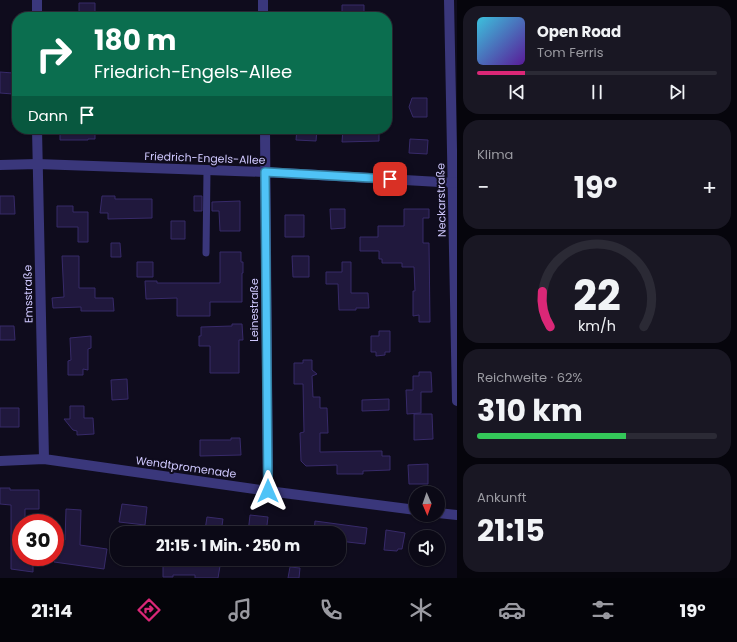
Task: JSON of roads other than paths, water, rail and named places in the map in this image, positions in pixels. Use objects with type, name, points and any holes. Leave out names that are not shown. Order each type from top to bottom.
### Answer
[{"type":"street","points":[[37,0],[37,12]]},
{"type":"street","points":[[263,0],[263,12]]},
{"type":"street","name":"Neckarstraße","points":[[449,0],[455,182],[457,400]]},
{"type":"street","name":"Emsstraße","points":[[37,134],[44,459]]},
{"type":"street","name":"Leinestraße","points":[[265,134],[268,491]]},
{"type":"street","name":"Friedrich-Engels-Allee","points":[[0,165],[37,164],[265,172],[455,182]]},
{"type":"street","name":"Wendtpromenade","points":[[0,461],[44,459],[268,491],[409,509]]},
{"type":"street","points":[[445,513],[457,515]]},
{"type":"lane","points":[[206,170],[206,253]]}]
